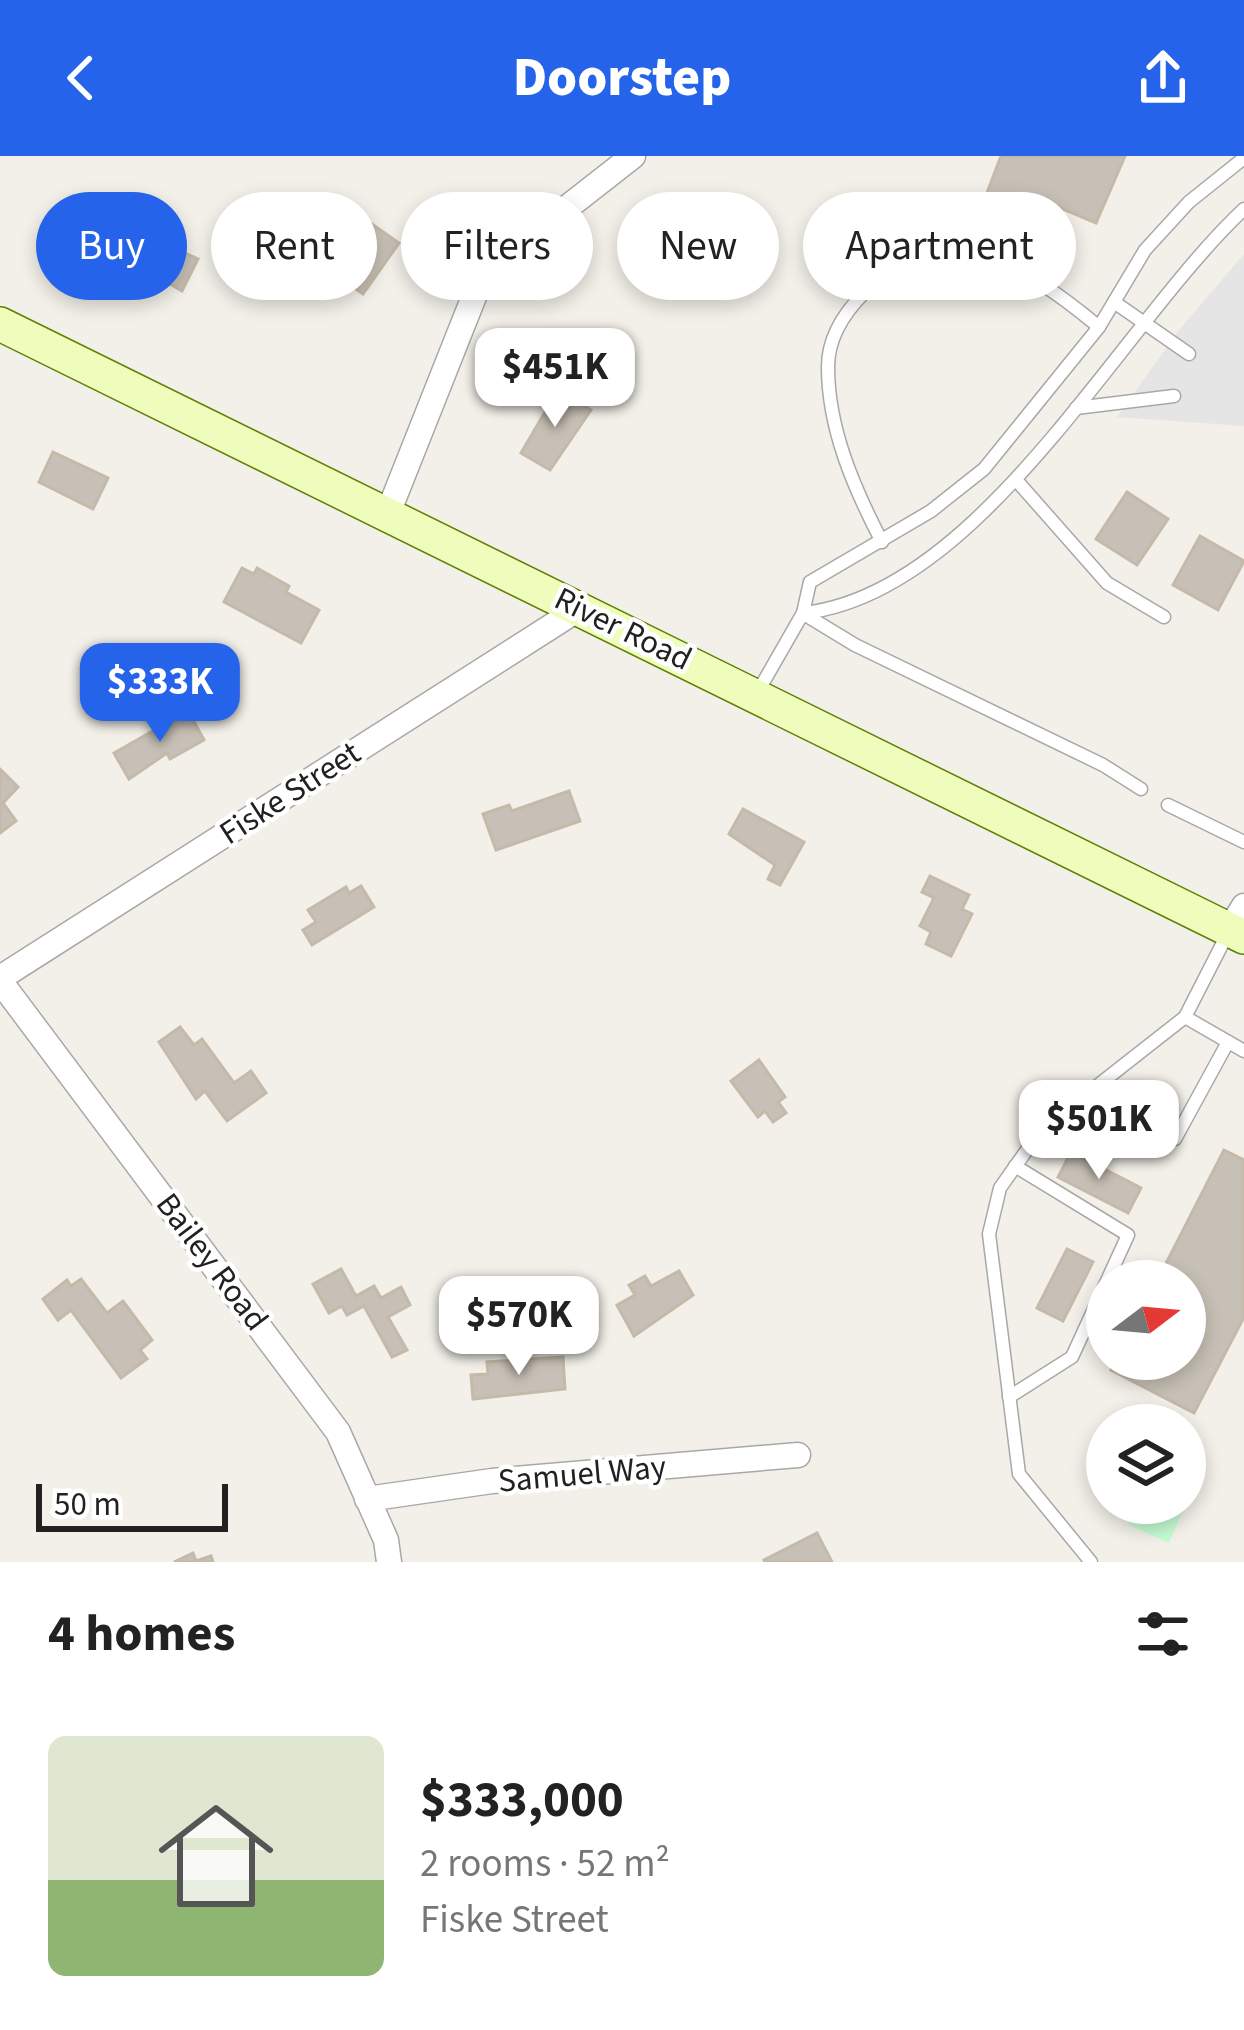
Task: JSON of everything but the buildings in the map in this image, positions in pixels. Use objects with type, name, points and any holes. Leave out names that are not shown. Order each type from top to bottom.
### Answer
[{"type":"main road","name":"River Road","points":[[0,324],[755,695],[1239,924]]},
{"type":"street","points":[[388,513],[477,290],[518,246],[610,179],[632,156]]},
{"type":"street","name":"Fiske Street","points":[[0,980],[580,608]]},
{"type":"street","name":"Bailey Road","points":[[0,980],[338,1432],[368,1498],[389,1562]]},
{"type":"street","name":"Samuel Way","points":[[368,1498],[492,1481],[798,1455]]},
{"type":"lane","points":[[755,695],[803,613],[810,582],[882,542],[984,469],[1099,327],[1144,250],[1189,202],[1244,158]]},
{"type":"lane","points":[[803,613],[830,610],[907,570],[947,544],[1017,481],[1195,255],[1244,209]]},
{"type":"lane","points":[[882,542],[857,494],[832,416],[827,362],[835,331],[887,269],[952,252],[986,255],[1019,267],[1099,327]]},
{"type":"lane","points":[[1114,302],[1140,325],[1190,354]]},
{"type":"lane","points":[[1076,408],[1174,396]]},
{"type":"lane","points":[[1017,481],[1107,583],[1164,617]]},
{"type":"lane","points":[[803,613],[855,645],[1103,765],[1141,789]]},
{"type":"lane","points":[[1168,806],[1244,842]]},
{"type":"lane","points":[[1091,1562],[1019,1474],[989,1234],[1000,1188],[1041,1130],[1185,1017],[1239,924]]},
{"type":"lane","points":[[1185,1017],[1244,1051]]},
{"type":"lane","points":[[1091,1092],[1175,1139],[1228,1042]]},
{"type":"lane","points":[[1009,1396],[1072,1357],[1128,1235],[1016,1166]]},
{"type":"green space","points":[[1129,1524],[1177,1524],[1169,1543]]},
{"type":"shaded area","points":[[1244,254],[1244,426],[1117,417],[1179,330]]}]
